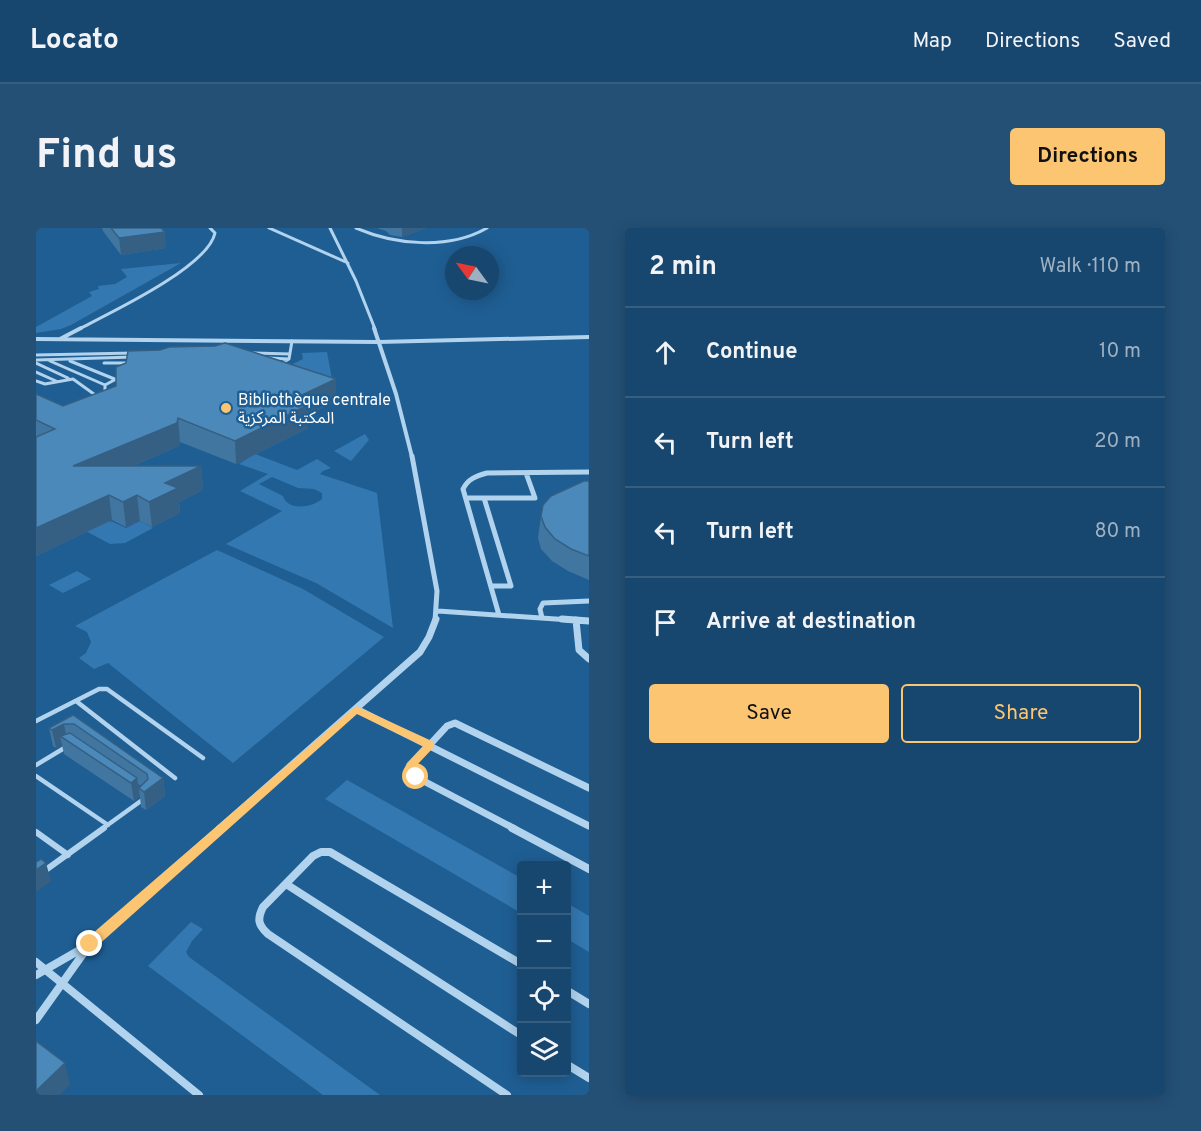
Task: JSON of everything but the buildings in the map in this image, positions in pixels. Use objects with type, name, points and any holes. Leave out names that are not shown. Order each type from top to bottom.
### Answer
[{"type":"street","points":[[59,339],[127,303],[198,257],[213,243],[215,233],[210,228]]},
{"type":"street","points":[[269,228],[349,263]]},
{"type":"street","points":[[36,1020],[90,944],[420,652],[434,632],[438,611],[411,452],[378,342],[349,263],[330,228]]},
{"type":"street","points":[[356,228],[375,236],[418,241],[462,238],[478,234],[487,228]]},
{"type":"street","points":[[36,339],[378,342],[589,337]]},
{"type":"street","points":[[499,615],[466,498],[464,489],[466,482],[487,473],[589,472]]},
{"type":"street","points":[[466,498],[535,498],[526,473]]},
{"type":"street","points":[[484,498],[511,586],[491,586]]},
{"type":"street","points":[[542,618],[540,609],[543,603],[589,601]]},
{"type":"street","points":[[438,611],[589,621]]},
{"type":"street","points":[[576,620],[579,650],[589,659]]},
{"type":"street","points":[[356,709],[589,826]]},
{"type":"street","points":[[589,788],[460,724],[447,726],[411,765],[412,773],[589,869]]},
{"type":"street","points":[[507,1095],[268,934],[260,927],[258,917],[263,907],[313,856],[321,852],[330,852],[517,961]]},
{"type":"street","points":[[286,884],[517,1032]]},
{"type":"street","points":[[36,975],[44,968],[90,944]]},
{"type":"street","points":[[36,962],[199,1095]]},
{"type":"street","points":[[571,993],[589,1004]]},
{"type":"street","points":[[571,1067],[589,1078]]},
{"type":"lane","points":[[227,347],[228,340]]},
{"type":"lane","points":[[277,365],[290,356],[292,341]]},
{"type":"lane","points":[[36,355],[142,352]]},
{"type":"lane","points":[[247,356],[290,356]]},
{"type":"lane","points":[[36,362],[139,357]]},
{"type":"lane","points":[[92,358],[119,368],[133,366]]},
{"type":"lane","points":[[67,359],[117,380]]},
{"type":"lane","points":[[47,360],[105,385],[117,380]]},
{"type":"lane","points":[[36,362],[73,379],[100,398],[105,397],[105,385]]},
{"type":"lane","points":[[104,363],[139,362]]},
{"type":"lane","points":[[117,369],[117,380]]},
{"type":"lane","points":[[36,372],[56,381]]},
{"type":"lane","points":[[36,381],[43,384],[68,378]]},
{"type":"lane","points":[[36,721],[99,689],[107,689],[203,758]]},
{"type":"lane","points":[[76,701],[175,778]]},
{"type":"lane","points":[[36,765],[69,746],[75,746]]},
{"type":"lane","points":[[36,776],[108,825]]},
{"type":"lane","points":[[36,877],[144,800],[144,793]]},
{"type":"lane","points":[[36,832],[68,855]]},
{"type":"shaded area","points":[[181,263],[71,325],[36,333],[36,327],[92,296],[89,292],[99,289],[98,286],[115,284],[127,277],[121,269]]},
{"type":"shaded area","points":[[327,352],[336,401],[266,377],[303,359],[302,353]]},
{"type":"shaded area","points":[[365,434],[369,440],[351,461],[334,451]]},
{"type":"shaded area","points":[[255,454],[297,470],[317,459],[331,468],[320,474],[377,493],[393,628],[316,583],[226,544],[282,511],[240,491],[268,474],[239,464]],"holes":[[[272,477],[298,488],[314,489],[322,493],[322,499],[306,506],[294,506],[285,501],[283,496],[259,484]]]},
{"type":"shaded area","points":[[41,507],[113,522],[126,528],[140,521],[153,528],[125,543],[110,544]]},
{"type":"shaded area","points":[[217,550],[303,589],[384,637],[233,763],[108,663],[94,669],[79,658],[86,653],[91,642],[87,632],[75,626]]},
{"type":"shaded area","points":[[77,571],[91,579],[63,593],[49,585]]},
{"type":"shaded area","points":[[347,780],[517,876],[517,911],[325,799]]},
{"type":"shaded area","points":[[571,905],[589,916],[589,952],[571,941]]},
{"type":"shaded area","points":[[191,922],[203,929],[186,952],[189,957],[380,1095],[323,1095],[148,966]]},
{"type":"place","name":"Bibliothèque centrale المكتبة المركزية","points":[[226,408]]},
{"type":"route","points":[[90,944],[356,709],[430,745],[411,765],[410,769],[416,777]]}]
